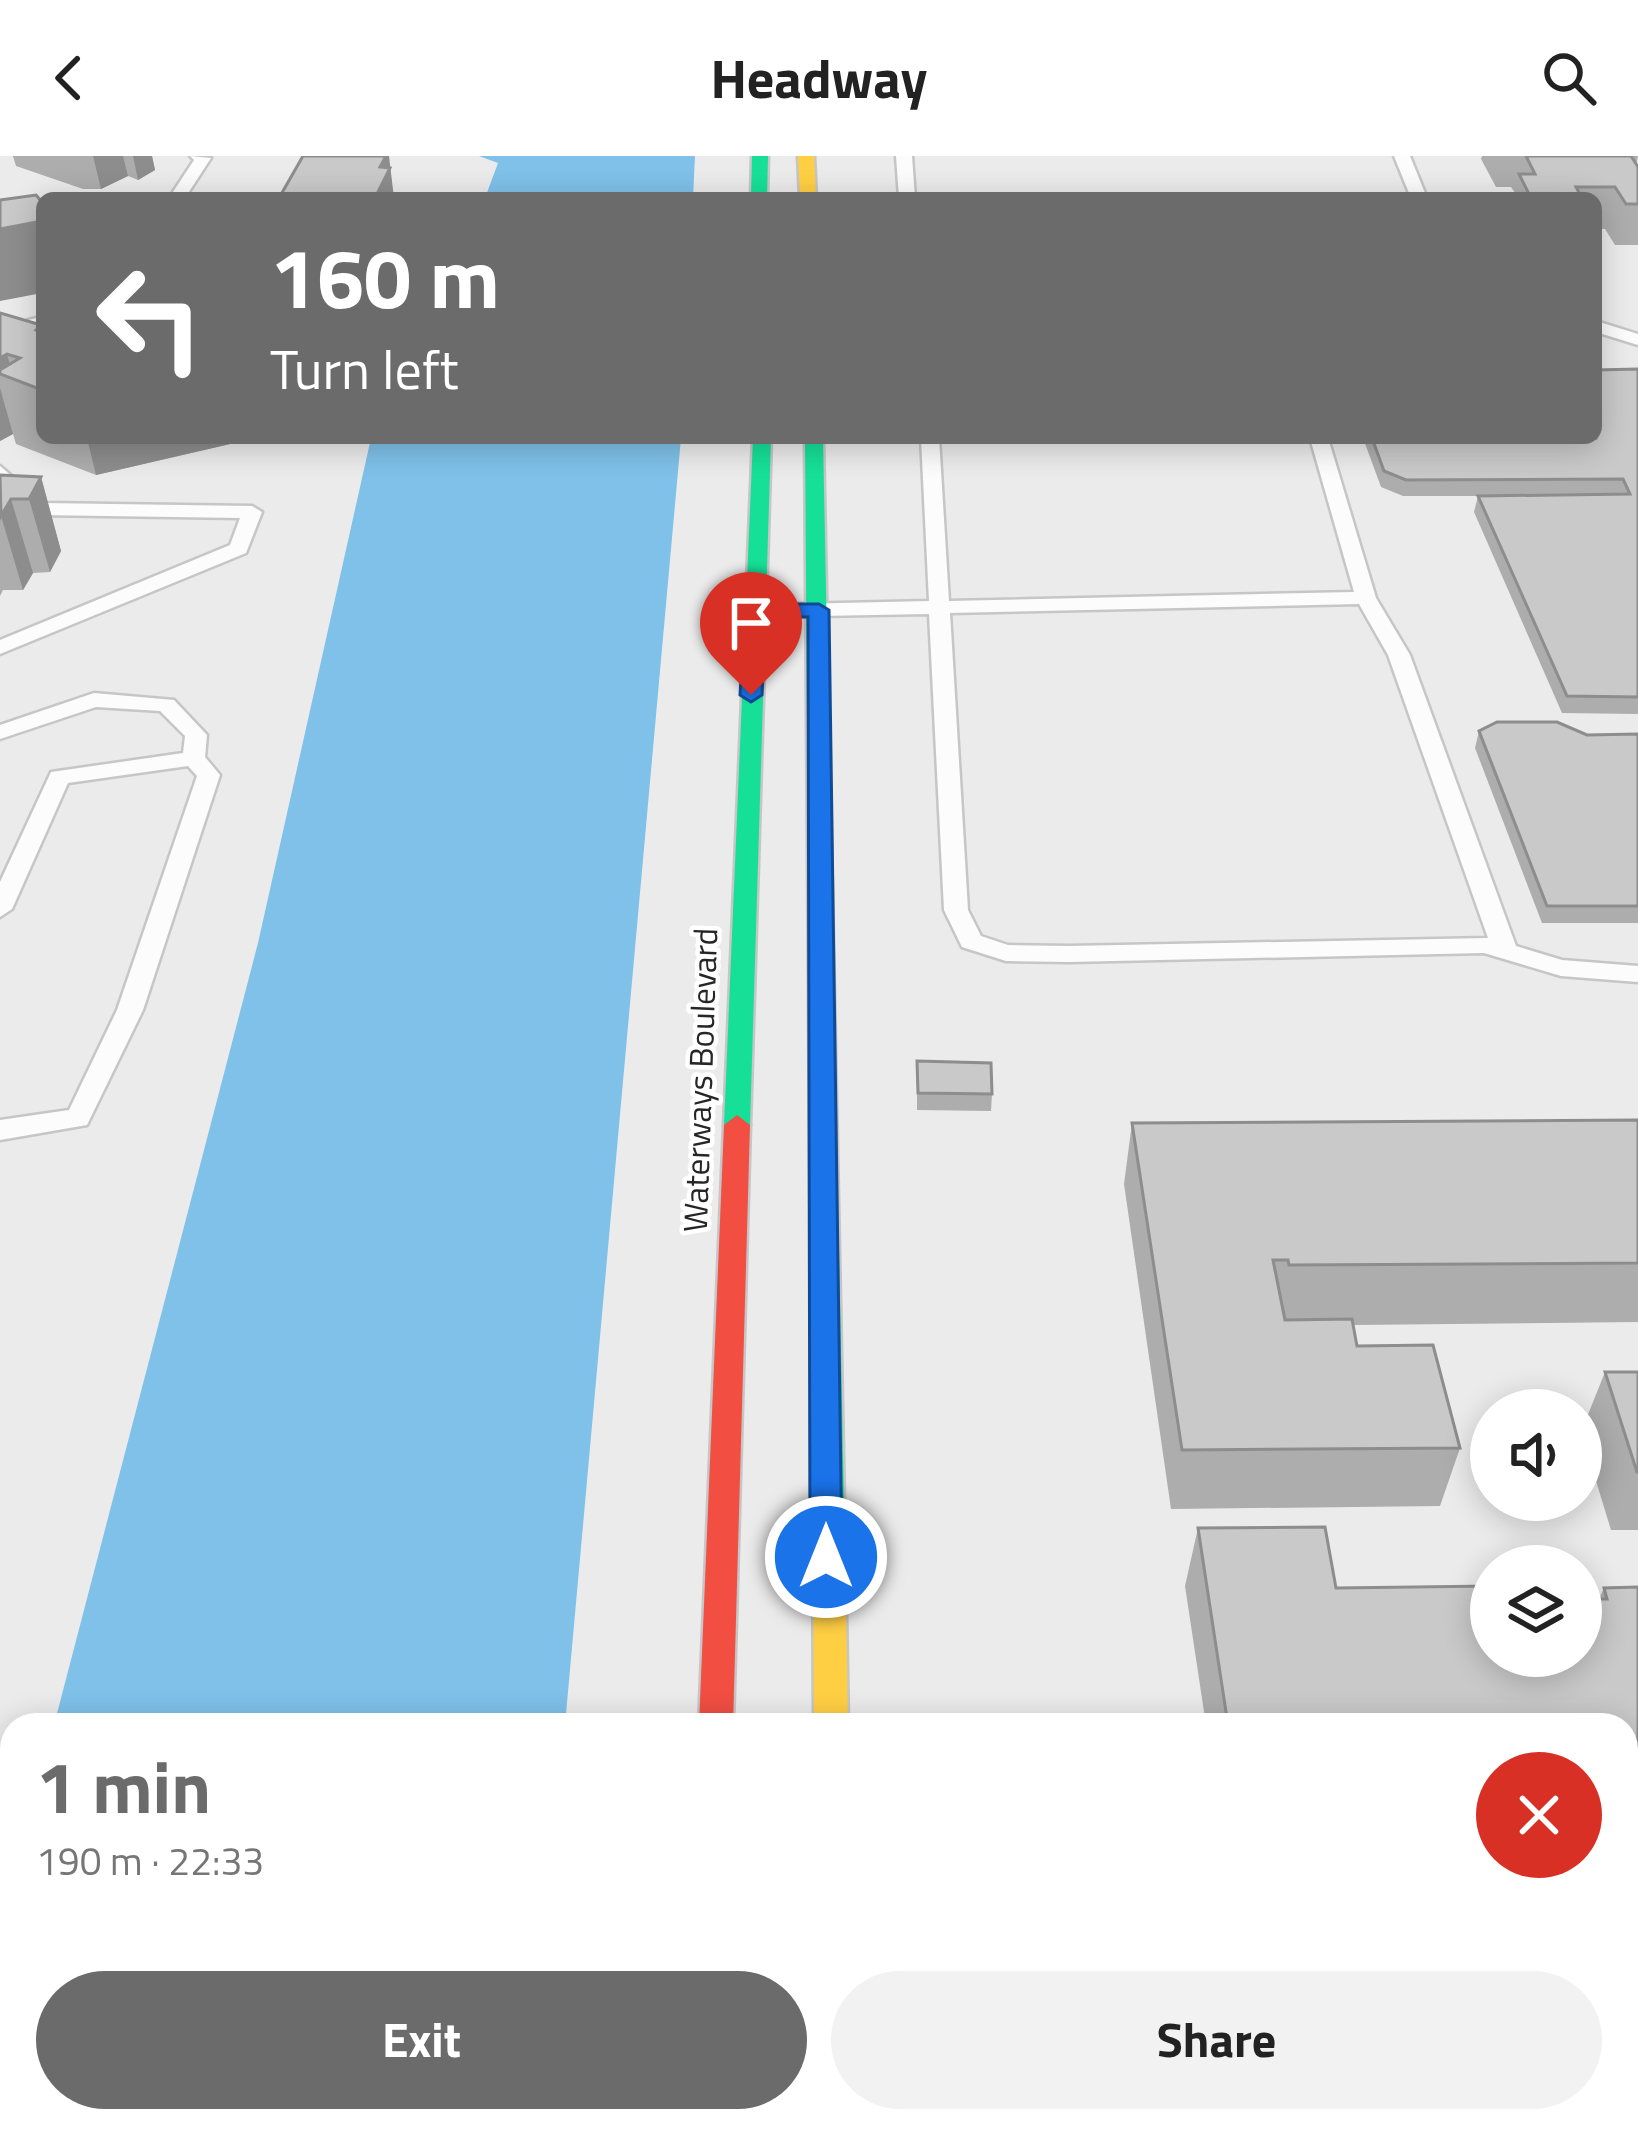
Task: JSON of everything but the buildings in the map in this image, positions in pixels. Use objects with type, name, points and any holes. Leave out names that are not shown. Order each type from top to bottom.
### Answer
[{"type":"street","points":[[759,192],[760,156]]},
{"type":"street","points":[[806,156],[808,192]]},
{"type":"street","name":"Waterways Boulevard","points":[[716,1713],[762,444]]},
{"type":"street","points":[[814,444],[831,1713]]},
{"type":"lane","points":[[181,192],[203,158],[198,156]]},
{"type":"lane","points":[[904,156],[907,192]]},
{"type":"lane","points":[[1402,156],[1417,192]]},
{"type":"lane","points":[[36,324],[27,346],[36,348]]},
{"type":"lane","points":[[1602,328],[1638,340]]},
{"type":"lane","points":[[930,444],[956,910],[971,941],[1006,953],[1069,954],[1485,944],[1561,968],[1638,974]]},
{"type":"lane","points":[[1321,444],[1366,598],[1396,648],[1504,950]]},
{"type":"lane","points":[[0,472],[38,509],[252,512],[239,549],[0,648]]},
{"type":"lane","points":[[755,611],[1366,598]]},
{"type":"lane","points":[[0,732],[94,700],[166,705],[196,735],[194,758],[209,775],[130,1010],[78,1118],[0,1130]]},
{"type":"lane","points":[[0,909],[59,777],[194,758]]},
{"type":"water","points":[[479,156],[695,156],[693,192],[487,192],[498,163]]},
{"type":"water","points":[[370,444],[680,444],[566,1713],[57,1713],[258,943]]},
{"type":"traffic: fast","points":[[759,192],[760,156]]},
{"type":"traffic: fast","points":[[737,1125],[762,444]]},
{"type":"traffic: fast","points":[[814,444],[829,1555]]},
{"type":"traffic: slow","points":[[806,156],[808,192]]},
{"type":"traffic: slow","points":[[829,1555],[831,1713]]},
{"type":"traffic: jam","points":[[716,1713],[737,1125]]},
{"type":"route","points":[[751,695],[755,611],[819,610],[826,1557]]}]
